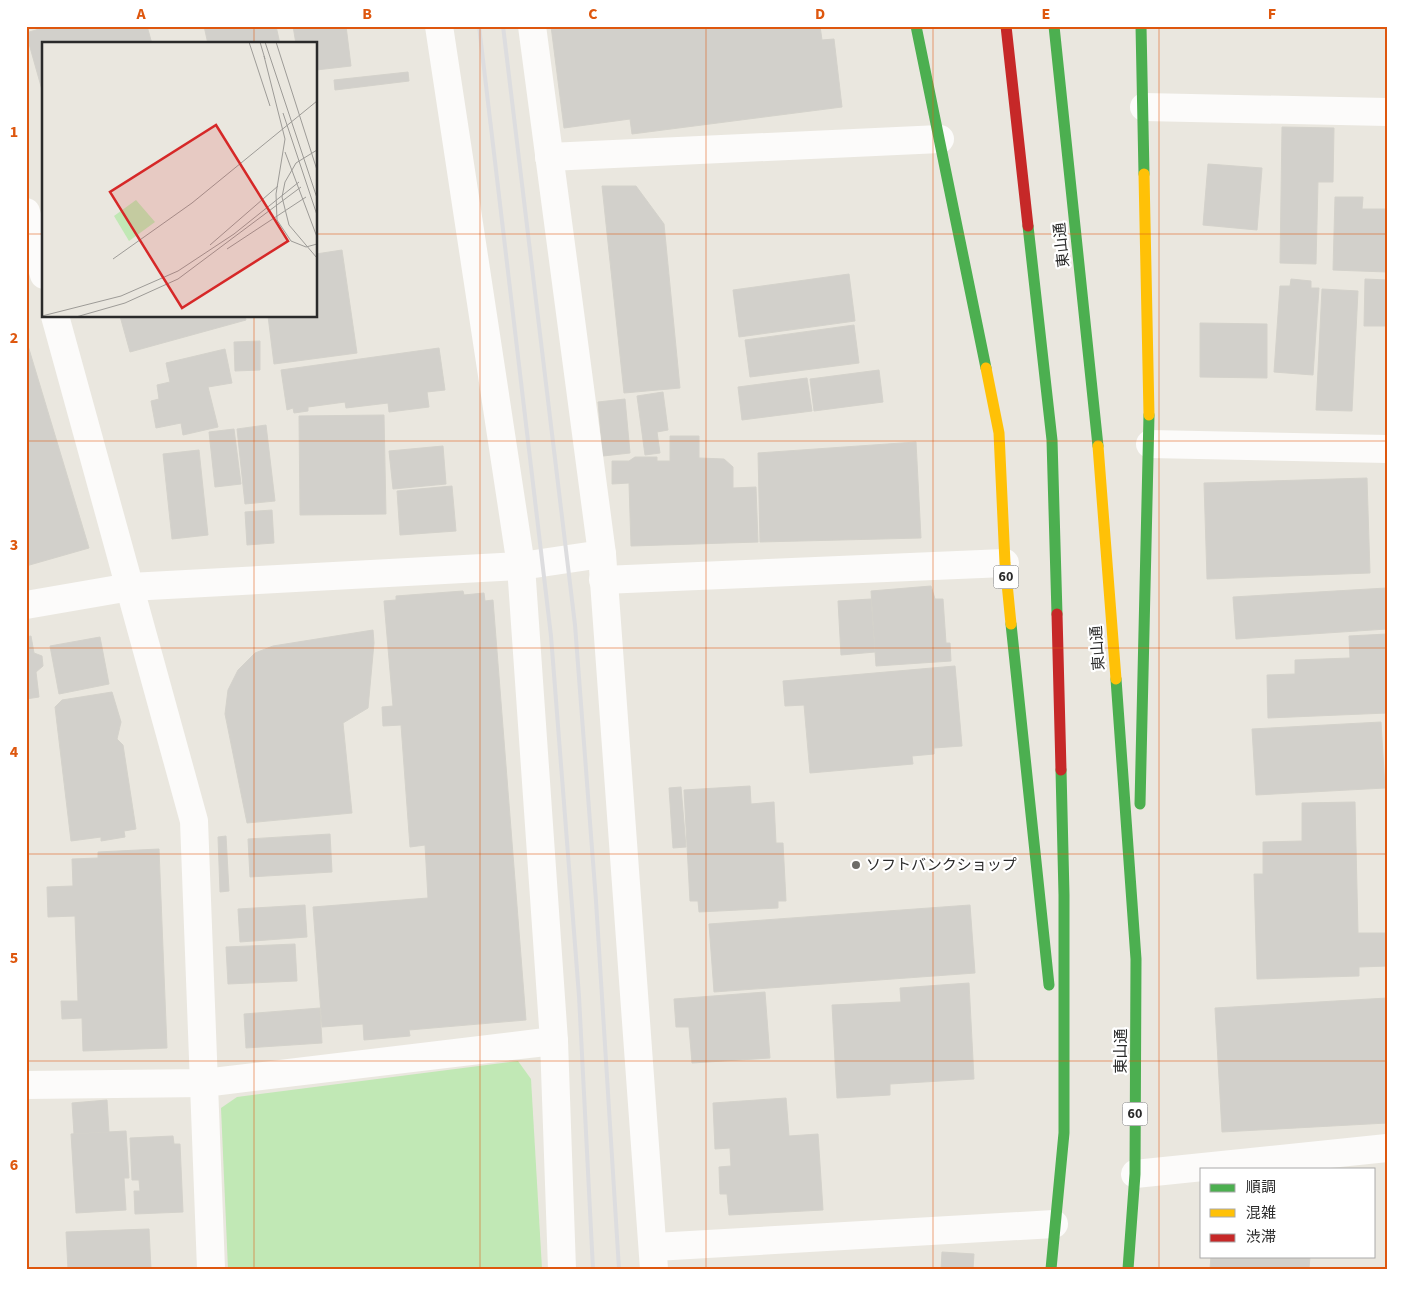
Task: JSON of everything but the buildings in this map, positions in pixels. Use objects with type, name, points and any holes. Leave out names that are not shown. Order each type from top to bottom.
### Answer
[{"type":"main road","name":"東山通","points":[[1006,26],[1052,440],[1064,895],[1064,1133],[1051,1269]]},
{"type":"main road","name":"東山通","points":[[1054,26],[1098,439],[1136,959],[1135,1174],[1128,1269]]},
{"type":"main road","points":[[1140,820],[1150,444],[1141,26]]},
{"type":"main road","name":"60","points":[[915,29],[940,139],[999,433],[1005,563],[1050,995]]},
{"type":"main road","name":"60","points":[[1136,959],[1140,840]]},
{"type":"main road","points":[[1052,1015],[1064,1133]]},
{"type":"street","points":[[439,26],[521,566],[554,1041],[562,1269]]},
{"type":"street","points":[[532,26],[602,567],[655,1258],[1054,1224]]},
{"type":"street","points":[[1144,107],[1387,112]]},
{"type":"street","points":[[549,156],[940,139]]},
{"type":"street","points":[[26,212],[42,268]]},
{"type":"street","points":[[56,318],[194,820],[211,1269]]},
{"type":"street","points":[[1150,444],[1387,450]]},
{"type":"street","points":[[26,605],[130,587],[521,566],[602,567],[1005,563]]},
{"type":"street","points":[[26,1085],[204,1084],[554,1041]]},
{"type":"street","points":[[1135,1174],[1387,1148]]},
{"type":"green space","points":[[518,1061],[531,1079],[542,1269],[228,1269],[221,1108],[237,1097]]},
{"type":"railway","points":[[479,26],[551,636],[579,996],[593,1269]]},
{"type":"railway","points":[[503,26],[575,625],[596,901],[619,1269]]},
{"type":"traffic: fast","points":[[916,26],[986,368]]},
{"type":"traffic: fast","points":[[1054,26],[1098,446]]},
{"type":"traffic: fast","points":[[1141,26],[1144,174]]},
{"type":"traffic: fast","points":[[1028,226],[1052,440],[1057,614]]},
{"type":"traffic: fast","points":[[1140,804],[1149,415]]},
{"type":"traffic: fast","points":[[1011,624],[1049,985]]},
{"type":"traffic: fast","points":[[1116,679],[1136,959],[1135,1174],[1128,1269]]},
{"type":"traffic: fast","points":[[1051,1269],[1064,1133],[1064,895],[1061,770]]},
{"type":"traffic: slow","points":[[1144,174],[1149,415]]},
{"type":"traffic: slow","points":[[986,368],[999,433],[1005,563],[1011,624]]},
{"type":"traffic: slow","points":[[1098,446],[1116,679]]},
{"type":"traffic: jam","points":[[1006,26],[1028,226]]},
{"type":"traffic: jam","points":[[1057,614],[1061,770]]},
{"type":"place","name":"ソフトバンクショップ","points":[[856,865]]}]
